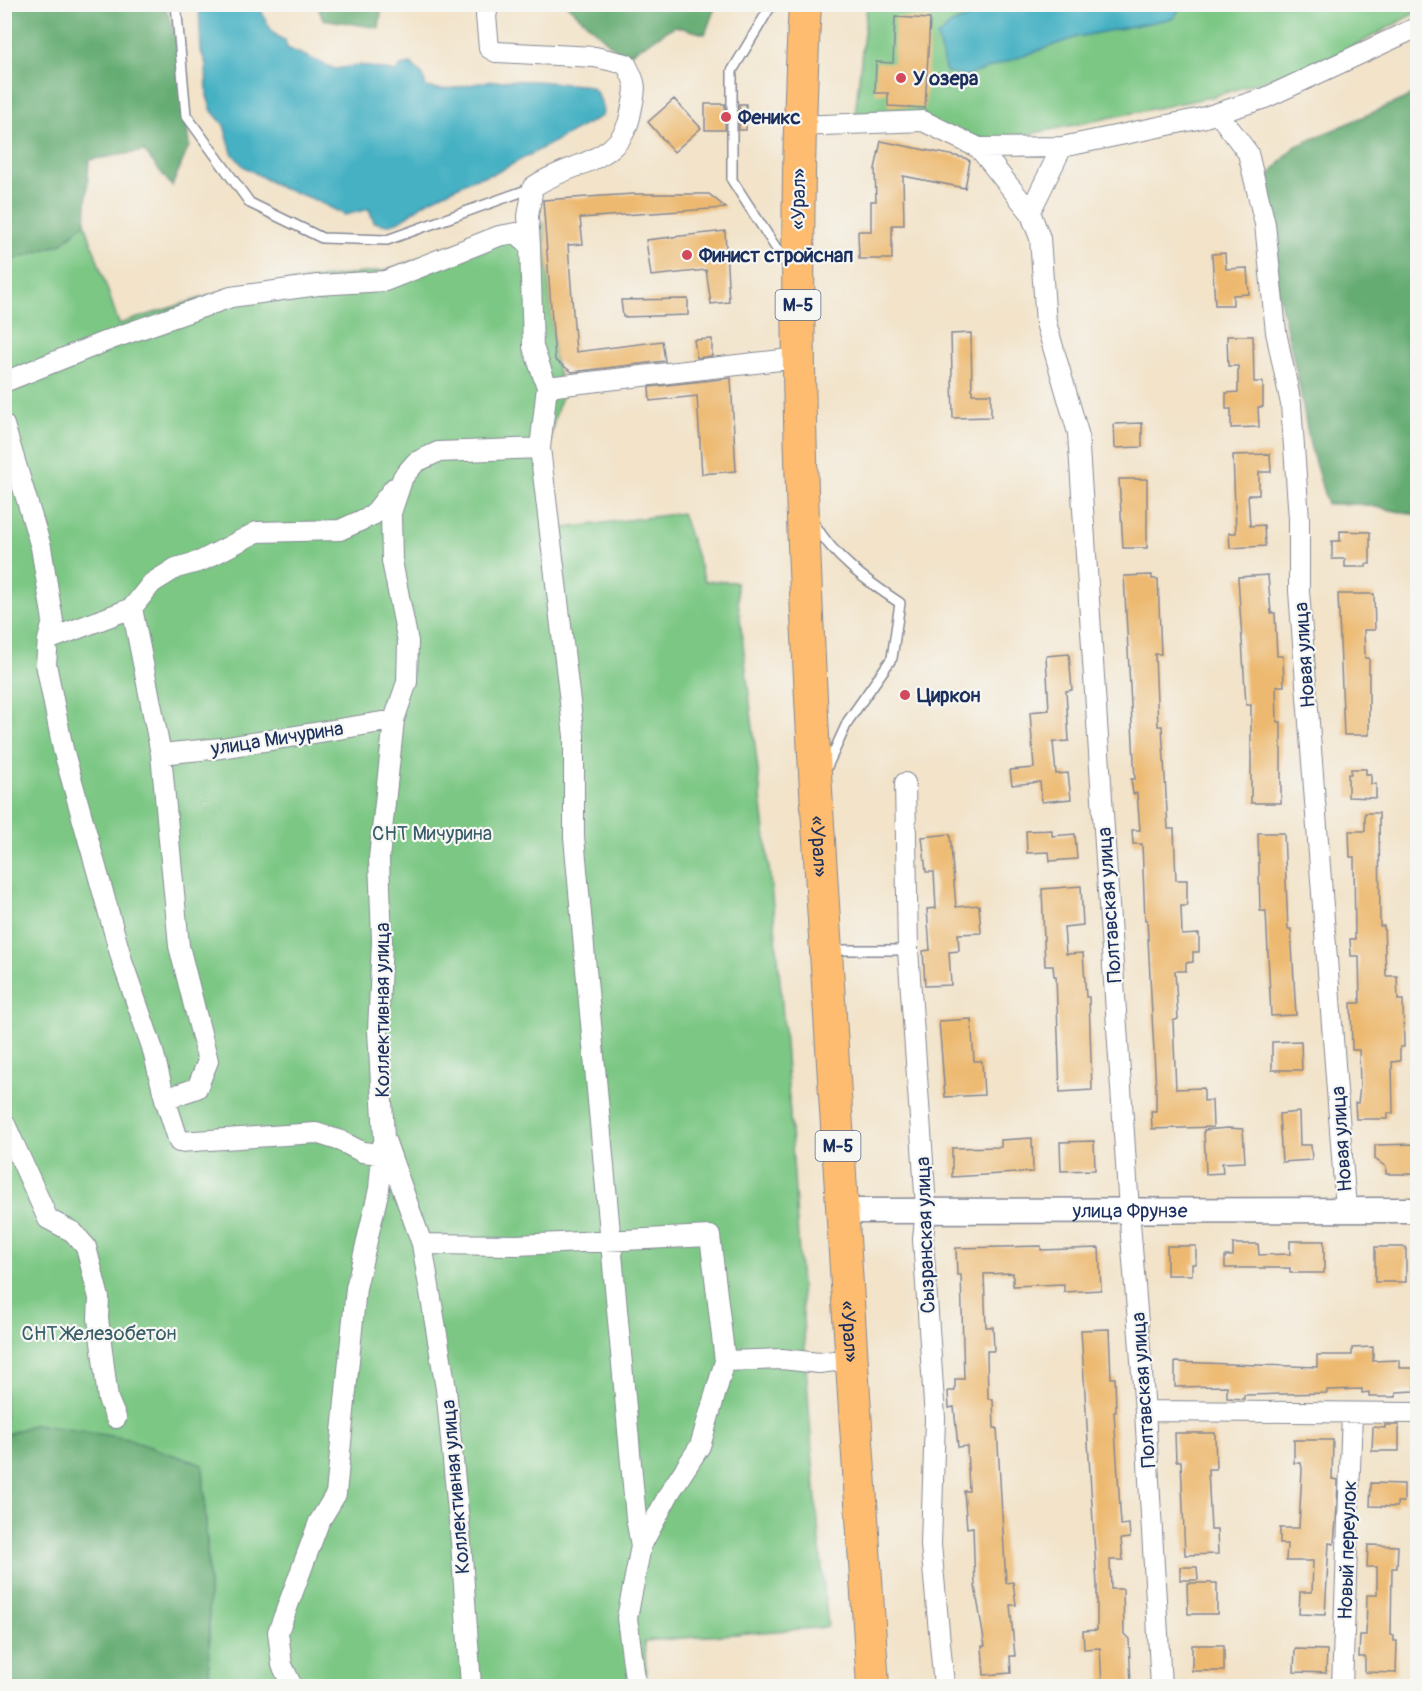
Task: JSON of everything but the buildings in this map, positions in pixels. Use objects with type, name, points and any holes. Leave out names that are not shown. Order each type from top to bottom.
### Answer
[{"type":"highway","name":"«Урал»","points":[[805,4],[798,126],[797,280],[802,501],[825,950],[873,1686]]},
{"type":"street","points":[[489,4],[486,16],[489,48],[496,52],[607,59],[626,64],[636,85],[630,120],[621,142],[596,159],[551,175],[533,187],[528,216],[533,347],[547,387],[540,447],[574,736],[574,837],[636,1518],[641,1546]]},
{"type":"street","points":[[798,126],[923,121],[979,148],[1062,147],[1218,113],[1265,98],[1418,27]]},
{"type":"street","name":"Новая улица","points":[[1218,113],[1248,153],[1256,185],[1265,224],[1276,332],[1290,404],[1299,519],[1299,591],[1346,1209]]},
{"type":"street","points":[[1030,212],[1062,147]]},
{"type":"street","name":"Полтавская улица","points":[[979,148],[1030,212],[1040,238],[1046,323],[1078,433],[1129,1210],[1145,1411],[1161,1686]]},
{"type":"street","points":[[4,382],[114,338],[231,297],[318,285],[385,281],[499,236],[516,233],[530,245]]},
{"type":"street","points":[[547,387],[798,358]]},
{"type":"street","points":[[4,425],[41,547],[53,621],[48,640],[46,664],[63,749],[123,964],[152,1047],[179,1142],[316,1133],[341,1141],[362,1152],[383,1146],[379,1189],[356,1288],[336,1494],[319,1522],[278,1632],[282,1665],[292,1686]]},
{"type":"street","points":[[48,640],[132,608],[152,583],[168,573],[201,561],[258,532],[340,530],[373,515],[416,462],[438,452],[540,447]]},
{"type":"street","name":"Коллективная улица","points":[[403,477],[391,513],[392,561],[408,642],[407,681],[394,720],[379,858],[382,941],[378,1031],[383,1146],[422,1244],[446,1389],[461,1542],[471,1686]]},
{"type":"street","points":[[132,608],[161,754],[179,946],[208,1061],[197,1088],[165,1099]]},
{"type":"street","name":"улица Мичурина","points":[[161,754],[221,748],[394,720]]},
{"type":"street","name":"Сызранская улица","points":[[905,783],[908,950],[926,1209],[923,1251],[935,1418],[931,1545],[945,1686]]},
{"type":"street","points":[[4,1122],[48,1219],[73,1233],[86,1247],[99,1298],[98,1318],[108,1399],[116,1418]]},
{"type":"street","name":"улица Фрунзе","points":[[843,1211],[926,1209],[1418,1210]]},
{"type":"street","points":[[422,1244],[517,1245],[710,1236],[725,1361],[700,1446],[670,1492],[641,1546],[627,1618],[636,1686]]},
{"type":"street","points":[[725,1361],[783,1359],[819,1363],[852,1359]]},
{"type":"street","points":[[1145,1411],[1418,1413]]},
{"type":"street","name":"Новый переулок","points":[[1342,1686],[1352,1413]]},
{"type":"lane","points":[[176,4],[186,116],[250,203],[322,238],[387,240],[533,187]]},
{"type":"lane","points":[[772,4],[732,70],[732,180],[797,280]]},
{"type":"lane","points":[[802,501],[826,545],[873,585],[900,603],[892,658],[848,721],[816,790]]},
{"type":"lane","points":[[825,950],[908,950]]},
{"type":"green space","points":[[5,5],[165,5],[180,51],[189,146],[172,186],[144,151],[89,160],[85,223],[61,244],[5,262]]},
{"type":"green space","points":[[317,5],[382,5],[379,28],[323,19]]},
{"type":"green space","points":[[567,5],[716,5],[705,34],[675,26],[624,57]]},
{"type":"green space","points":[[867,5],[1417,5],[1417,12],[1325,62],[1211,97],[995,141],[855,116]]},
{"type":"green space","points":[[1417,93],[1417,515],[1360,504],[1327,504],[1310,445],[1277,287],[1267,209],[1266,179],[1294,147]]},
{"type":"green space","name":"СНТ Мичурина","points":[[85,223],[119,324],[230,289],[388,270],[516,224],[544,223],[555,360],[564,393],[552,427],[550,443],[550,474],[556,525],[565,528],[682,513],[705,581],[736,582],[768,854],[778,963],[789,1093],[814,1475],[828,1627],[644,1641],[647,1686],[209,1686],[209,1589],[203,1465],[35,1424],[5,1435],[4,262],[61,244]]},
{"type":"green space","points":[[35,1424],[124,1438],[203,1465],[209,1589],[209,1686],[5,1686],[5,1435]]},
{"type":"water","points":[[199,5],[259,5],[269,26],[275,35],[285,40],[287,48],[335,69],[360,65],[396,72],[401,66],[411,64],[423,76],[426,87],[436,89],[506,81],[589,86],[600,99],[602,116],[496,173],[473,179],[426,202],[400,221],[387,225],[374,222],[369,209],[345,215],[311,198],[281,188],[243,166],[232,153],[224,125],[212,111],[207,96],[206,64],[201,51]]},
{"type":"water","points":[[1002,5],[1182,5],[1174,18],[1077,37],[966,76],[946,72],[937,37],[951,24]]},
{"type":"place","name":"У озера","points":[[901,78]]},
{"type":"place","name":"Феникс","points":[[726,117]]},
{"type":"place","name":"Финист стройснап","points":[[687,255]]},
{"type":"place","name":"Циркон","points":[[905,695]]},
{"type":"park label","name":"СНТ Железобетон","points":[[99,1333]]}]
